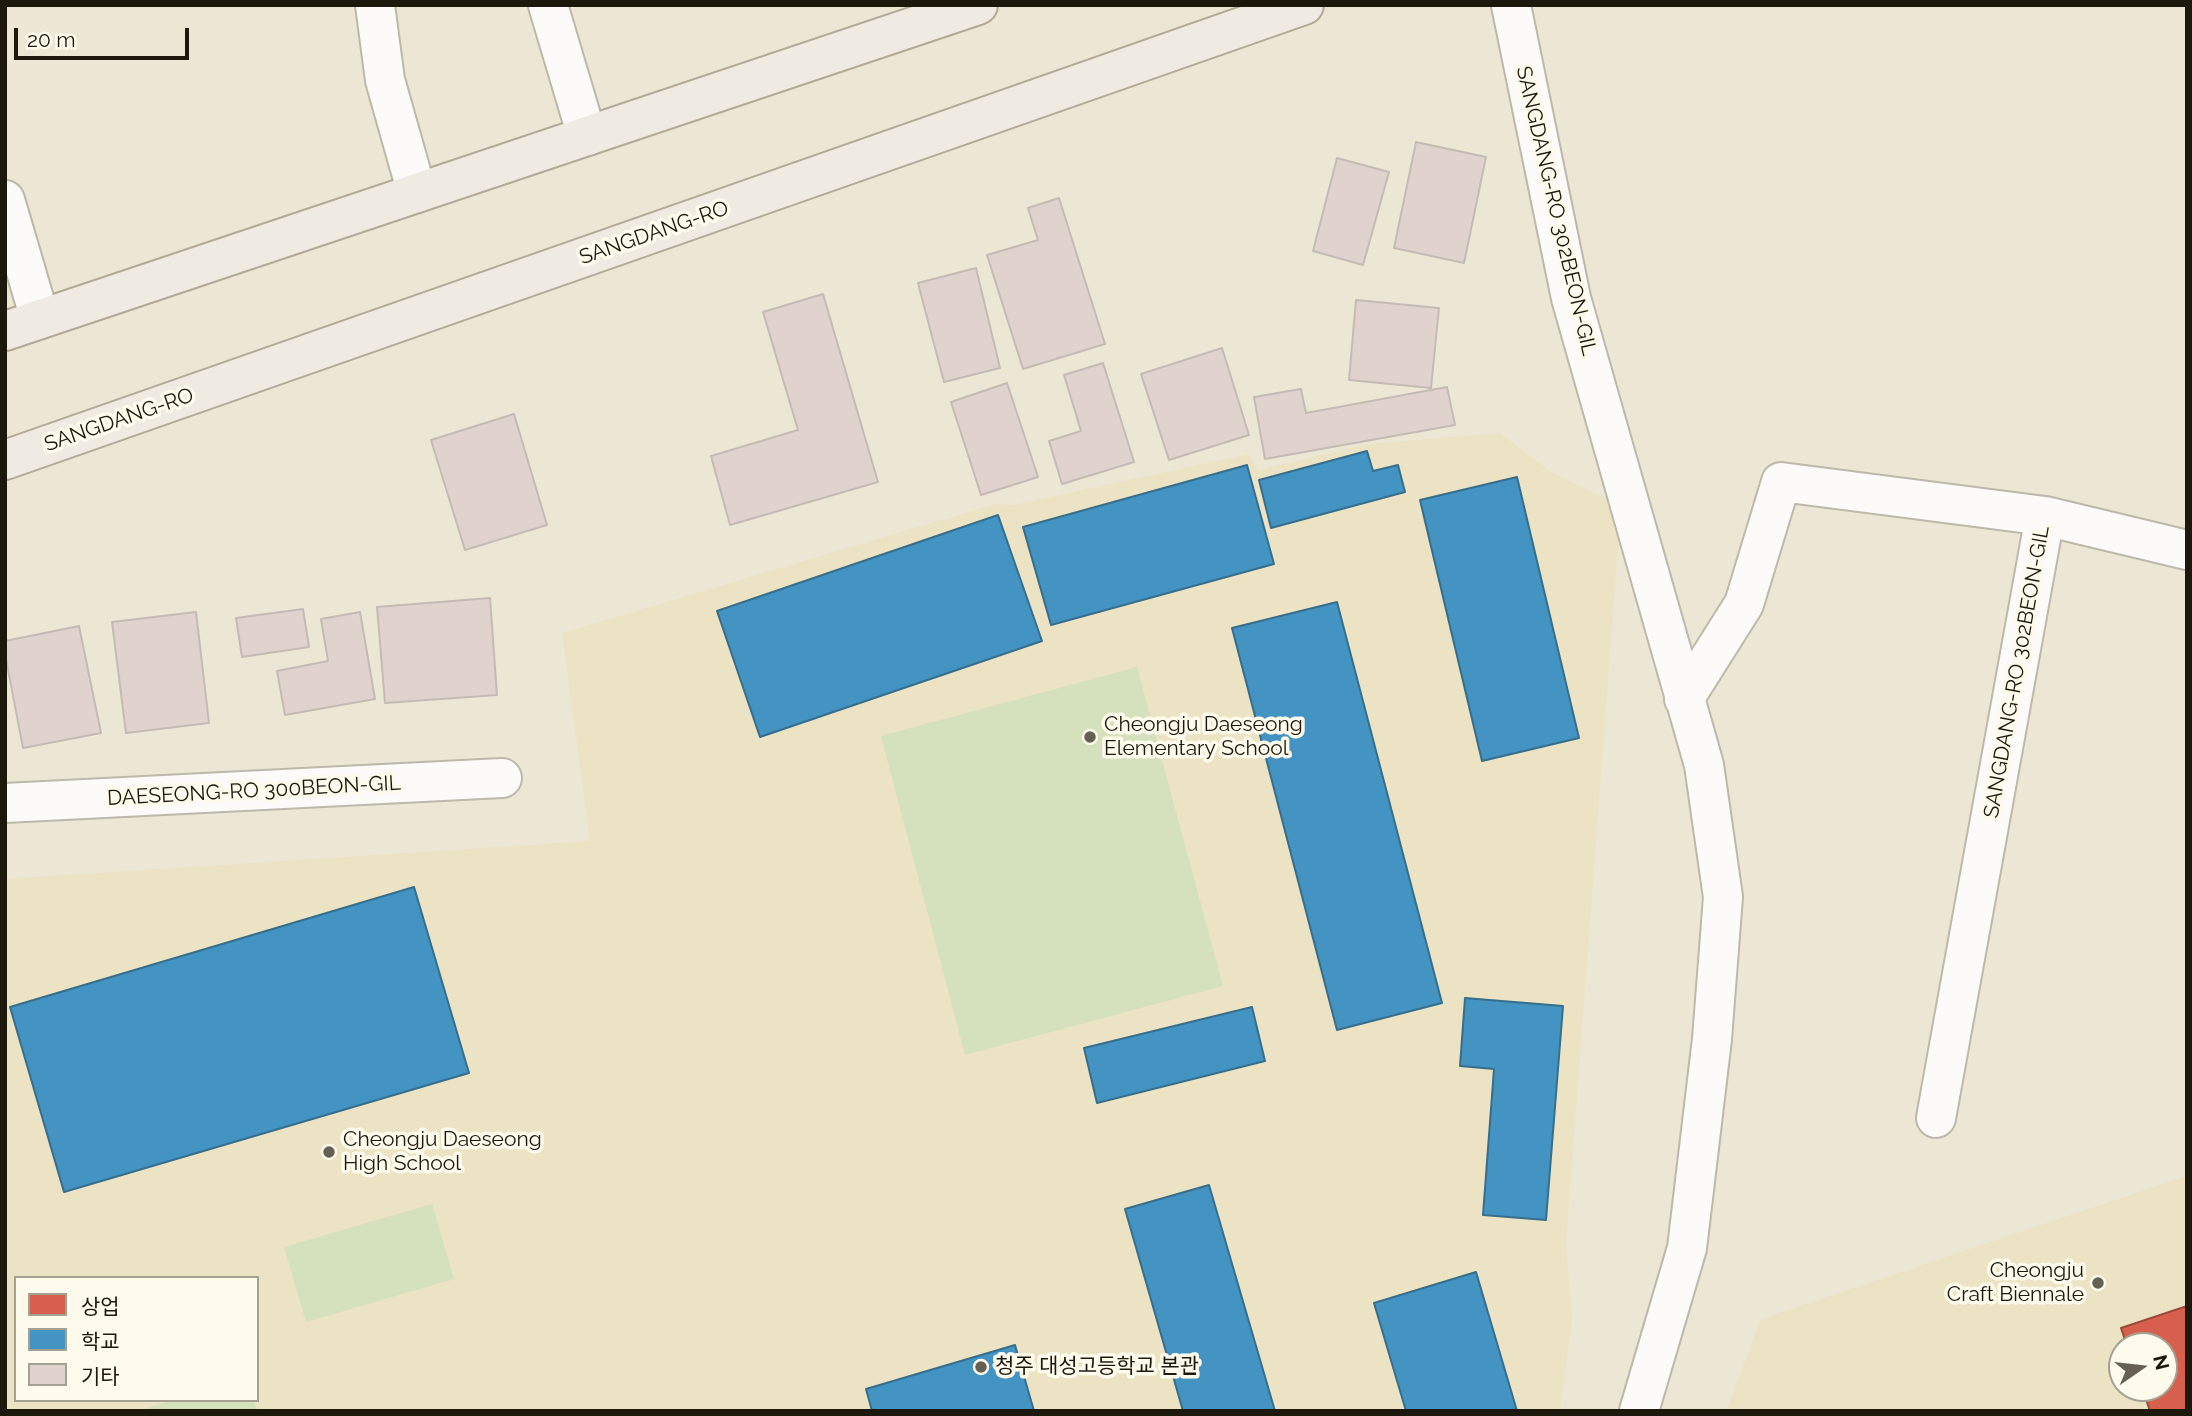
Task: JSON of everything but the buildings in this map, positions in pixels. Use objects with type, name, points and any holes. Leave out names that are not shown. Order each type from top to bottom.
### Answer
[{"type":"main road","name":"SANGDANG-RO","points":[[5,460],[1304,5]]},
{"type":"main road","points":[[22,325],[976,6]]},
{"type":"street","points":[[375,5],[385,80],[417,193]]},
{"type":"street","points":[[548,5],[587,136]]},
{"type":"street","name":"SANGDANG-RO 302BEON-GIL","points":[[1511,5],[1571,298],[1704,765],[1723,897],[1712,1039],[1687,1248],[1639,1411]]},
{"type":"street","points":[[5,200],[22,325]]},
{"type":"street","name":"SANGDANG-RO 302BEON-GIL","points":[[1684,699],[1744,604],[1781,482],[2045,516],[1936,1118]]},
{"type":"street","points":[[2045,516],[2187,550]]},
{"type":"street","name":"DAESEONG-RO 300BEON-GIL","points":[[5,803],[502,778]]},
{"type":"shaded area","points":[[1500,433],[1551,472],[1621,506],[1566,1243],[1572,1320],[1560,1411],[5,1411],[5,879],[590,841],[562,633],[995,504],[1013,505],[1249,454],[1258,470],[1369,444]]},
{"type":"shaded area","points":[[2187,1176],[2187,1411],[1726,1411],[1761,1319]]},
{"type":"green space","points":[[1137,667],[1223,986],[965,1055],[881,736]]},
{"type":"green space","points":[[432,1204],[454,1279],[306,1322],[284,1247]]},
{"type":"green space","points":[[166,1402],[255,1402],[257,1411],[138,1411]]},
{"type":"place","name":"Cheongju Daeseong Elementary School","points":[[1090,737]]},
{"type":"place","name":"Cheongju Daeseong High School","points":[[329,1152]]},
{"type":"place","name":"Cheongju Craft Biennale","points":[[2098,1283]]},
{"type":"place","name":"청주 대성고등학교 본관","points":[[981,1367]]}]
